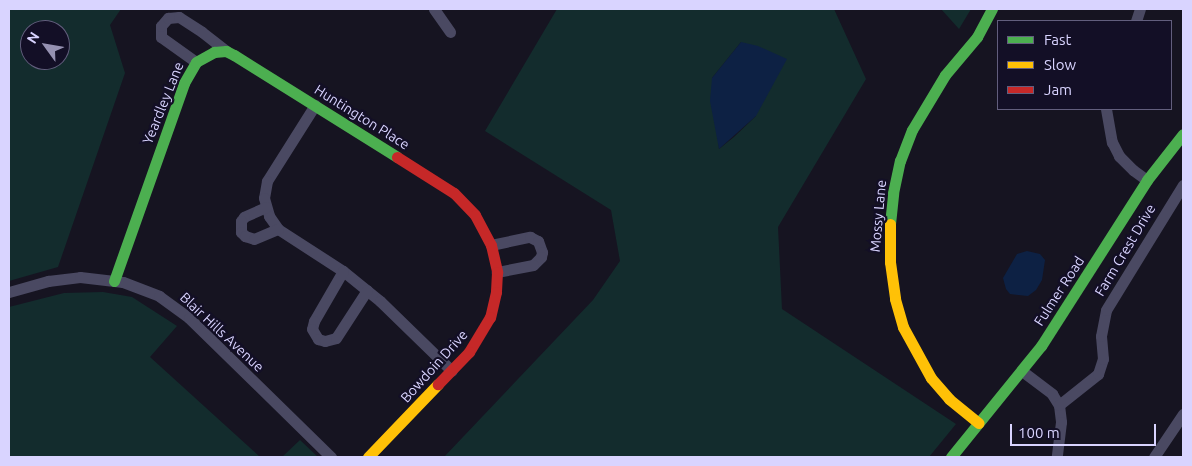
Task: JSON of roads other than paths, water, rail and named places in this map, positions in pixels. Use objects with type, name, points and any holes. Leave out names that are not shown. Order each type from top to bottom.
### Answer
[{"type":"street","points":[[434,9],[450,32]]},
{"type":"street","name":"Mossy Lane","points":[[980,423],[949,399],[931,378],[903,327],[895,299],[890,262],[890,227],[893,193],[900,161],[912,130],[945,75],[977,37],[992,9]]},
{"type":"street","name":"Yeardley Lane","points":[[114,281],[184,83],[196,62],[161,37],[161,26],[168,18],[179,17],[226,51]]},
{"type":"street","points":[[196,62],[214,52],[226,51]]},
{"type":"street","name":"Huntington Place","points":[[226,51],[454,192],[475,215],[491,245],[496,277]]},
{"type":"street","points":[[315,105],[267,181],[264,198],[266,207],[278,229],[343,271],[366,290],[452,371]]},
{"type":"street","points":[[1106,110],[1110,134],[1119,156],[1133,170],[1147,180]]},
{"type":"street","name":"Fulmer Road","points":[[951,457],[1022,371],[1059,321],[1147,180],[1183,134]]},
{"type":"street","name":"Farm Crest Drive","points":[[1059,405],[1098,374],[1103,358],[1101,336],[1106,310],[1114,294],[1183,185]]},
{"type":"street","points":[[266,207],[244,217],[240,227],[241,232],[254,240],[278,229]]},
{"type":"street","points":[[491,245],[527,237],[534,238],[541,246],[541,257],[533,265],[496,277]]},
{"type":"street","points":[[343,271],[314,321],[312,329],[318,339],[325,341],[336,338],[366,290]]},
{"type":"street","name":"Bowdoin Drive","points":[[368,457],[477,343],[494,306],[496,277]]},
{"type":"street","name":"Blair Hills Avenue","points":[[9,292],[64,278],[98,278],[147,291],[180,310],[331,457]]},
{"type":"street","points":[[1022,371],[1052,394],[1059,405],[1062,422],[1057,457]]},
{"type":"street","points":[[1154,457],[1183,414]]},
{"type":"water","points":[[741,42],[758,46],[787,59],[756,116],[719,149],[710,101],[712,78]]},
{"type":"water","points":[[1027,251],[1040,254],[1045,260],[1042,280],[1036,290],[1028,296],[1010,294],[1006,289],[1003,278],[1017,254]]}]
